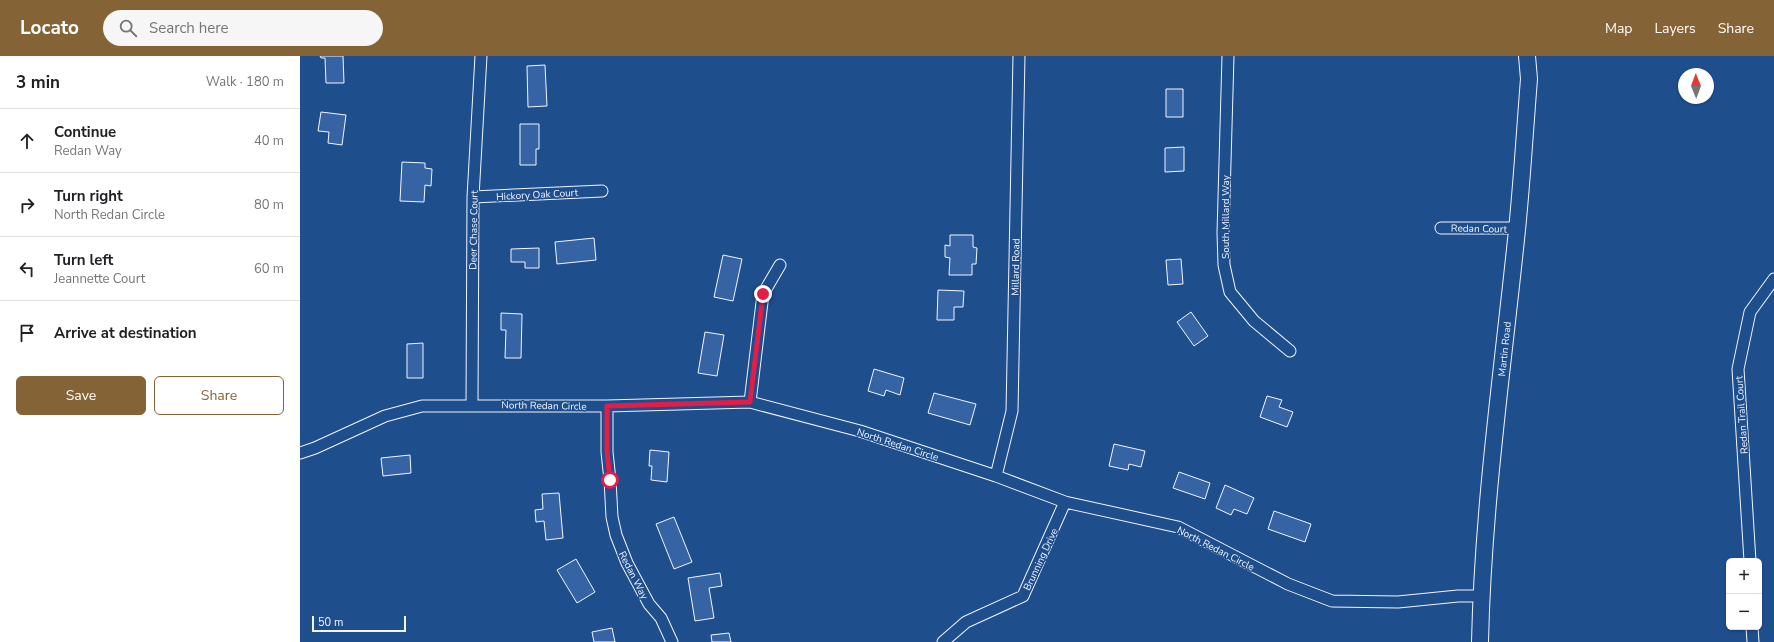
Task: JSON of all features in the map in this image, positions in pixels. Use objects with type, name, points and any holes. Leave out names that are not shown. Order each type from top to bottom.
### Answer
[{"type":"street","name":"Deer Chase Court","points":[[472,405],[472,197],[481,56]]},
{"type":"street","name":"Millard Road","points":[[996,476],[1012,411],[1019,56]]},
{"type":"street","name":"South Millard Way","points":[[1228,56],[1223,233],[1226,272],[1230,292],[1254,321],[1290,352]]},
{"type":"street","name":"Martin Road","points":[[1480,642],[1482,568],[1492,457],[1517,228],[1529,79],[1527,56]]},
{"type":"street","name":"Hickory Oak Court","points":[[472,197],[602,191]]},
{"type":"street","name":"Redan Court","points":[[1441,228],[1517,228]]},
{"type":"street","points":[[750,402],[763,294],[780,265]]},
{"type":"street","name":"Redan Trail Court","points":[[1750,558],[1738,369],[1750,312],[1774,279]]},
{"type":"street","name":"North Redan Circle","points":[[300,453],[315,448],[385,416],[422,406],[607,406],[750,402],[860,431],[996,476],[1065,502],[1178,527],[1288,584],[1332,601],[1398,602],[1458,596],[1481,596]]},
{"type":"street","name":"Redan Way","points":[[607,406],[607,452],[610,498],[616,535],[627,563],[649,604],[661,618],[672,642]]},
{"type":"street","name":"Brunning Drive","points":[[943,642],[966,622],[1023,596],[1065,502]]},
{"type":"street","points":[[1752,630],[1753,642]]},
{"type":"building","points":[[320,56],[343,56],[344,83],[326,83],[325,58],[321,58]]},
{"type":"building","points":[[545,65],[547,106],[528,107],[527,66]]},
{"type":"building","points":[[1166,89],[1183,89],[1183,117],[1166,117]]},
{"type":"building","points":[[321,112],[346,115],[342,145],[328,143],[329,132],[318,131]]},
{"type":"building","points":[[520,124],[539,124],[539,149],[536,149],[536,165],[520,165]]},
{"type":"building","points":[[1184,147],[1184,171],[1165,172],[1165,148]]},
{"type":"building","points":[[402,162],[425,163],[425,168],[432,169],[431,186],[425,185],[424,202],[400,201]]},
{"type":"building","points":[[950,235],[973,235],[973,247],[977,248],[976,264],[972,264],[972,275],[949,275],[950,258],[945,257],[945,245],[950,246]]},
{"type":"building","points":[[594,238],[596,260],[557,264],[555,242]]},
{"type":"building","points":[[539,248],[539,268],[525,268],[525,262],[511,262],[511,249]]},
{"type":"building","points":[[723,255],[742,259],[733,301],[714,297]]},
{"type":"building","points":[[1181,259],[1183,284],[1168,285],[1166,260]]},
{"type":"building","points":[[938,290],[964,291],[963,307],[954,307],[954,320],[937,320]]},
{"type":"building","points":[[1191,312],[1208,336],[1194,346],[1177,322]]},
{"type":"building","points":[[501,313],[522,314],[521,358],[505,358],[506,330],[501,330]]},
{"type":"building","points":[[705,332],[724,335],[717,376],[698,373]]},
{"type":"building","points":[[423,343],[423,378],[407,378],[407,344]]},
{"type":"building","points":[[874,369],[904,378],[900,395],[886,390],[884,396],[868,391]]},
{"type":"building","points":[[934,393],[976,404],[970,425],[928,413]]},
{"type":"building","points":[[1267,396],[1282,400],[1279,407],[1293,412],[1287,427],[1260,417]]},
{"type":"building","points":[[1114,444],[1145,451],[1141,467],[1129,464],[1128,470],[1109,466]]},
{"type":"building","points":[[650,450],[669,452],[667,482],[651,480],[652,466],[649,466]]},
{"type":"building","points":[[410,455],[411,473],[383,476],[381,458]]},
{"type":"building","points":[[1179,472],[1210,483],[1205,499],[1173,488]]},
{"type":"building","points":[[1225,485],[1254,498],[1247,514],[1234,509],[1231,515],[1216,508]]},
{"type":"building","points":[[559,493],[563,538],[546,540],[544,521],[536,522],[535,510],[543,509],[542,494]]},
{"type":"building","points":[[1274,511],[1311,524],[1305,542],[1268,529]]},
{"type":"building","points":[[674,517],[692,562],[674,569],[656,524]]},
{"type":"building","points":[[576,559],[595,592],[577,603],[557,570]]},
{"type":"building","points":[[720,573],[722,586],[709,588],[714,618],[695,621],[688,578]]},
{"type":"building","points":[[612,628],[615,642],[594,642],[592,632]]},
{"type":"building","points":[[729,633],[731,642],[712,642],[711,635]]},
{"type":"route","points":[[610,480],[607,452],[607,406],[750,402],[763,294]]}]
